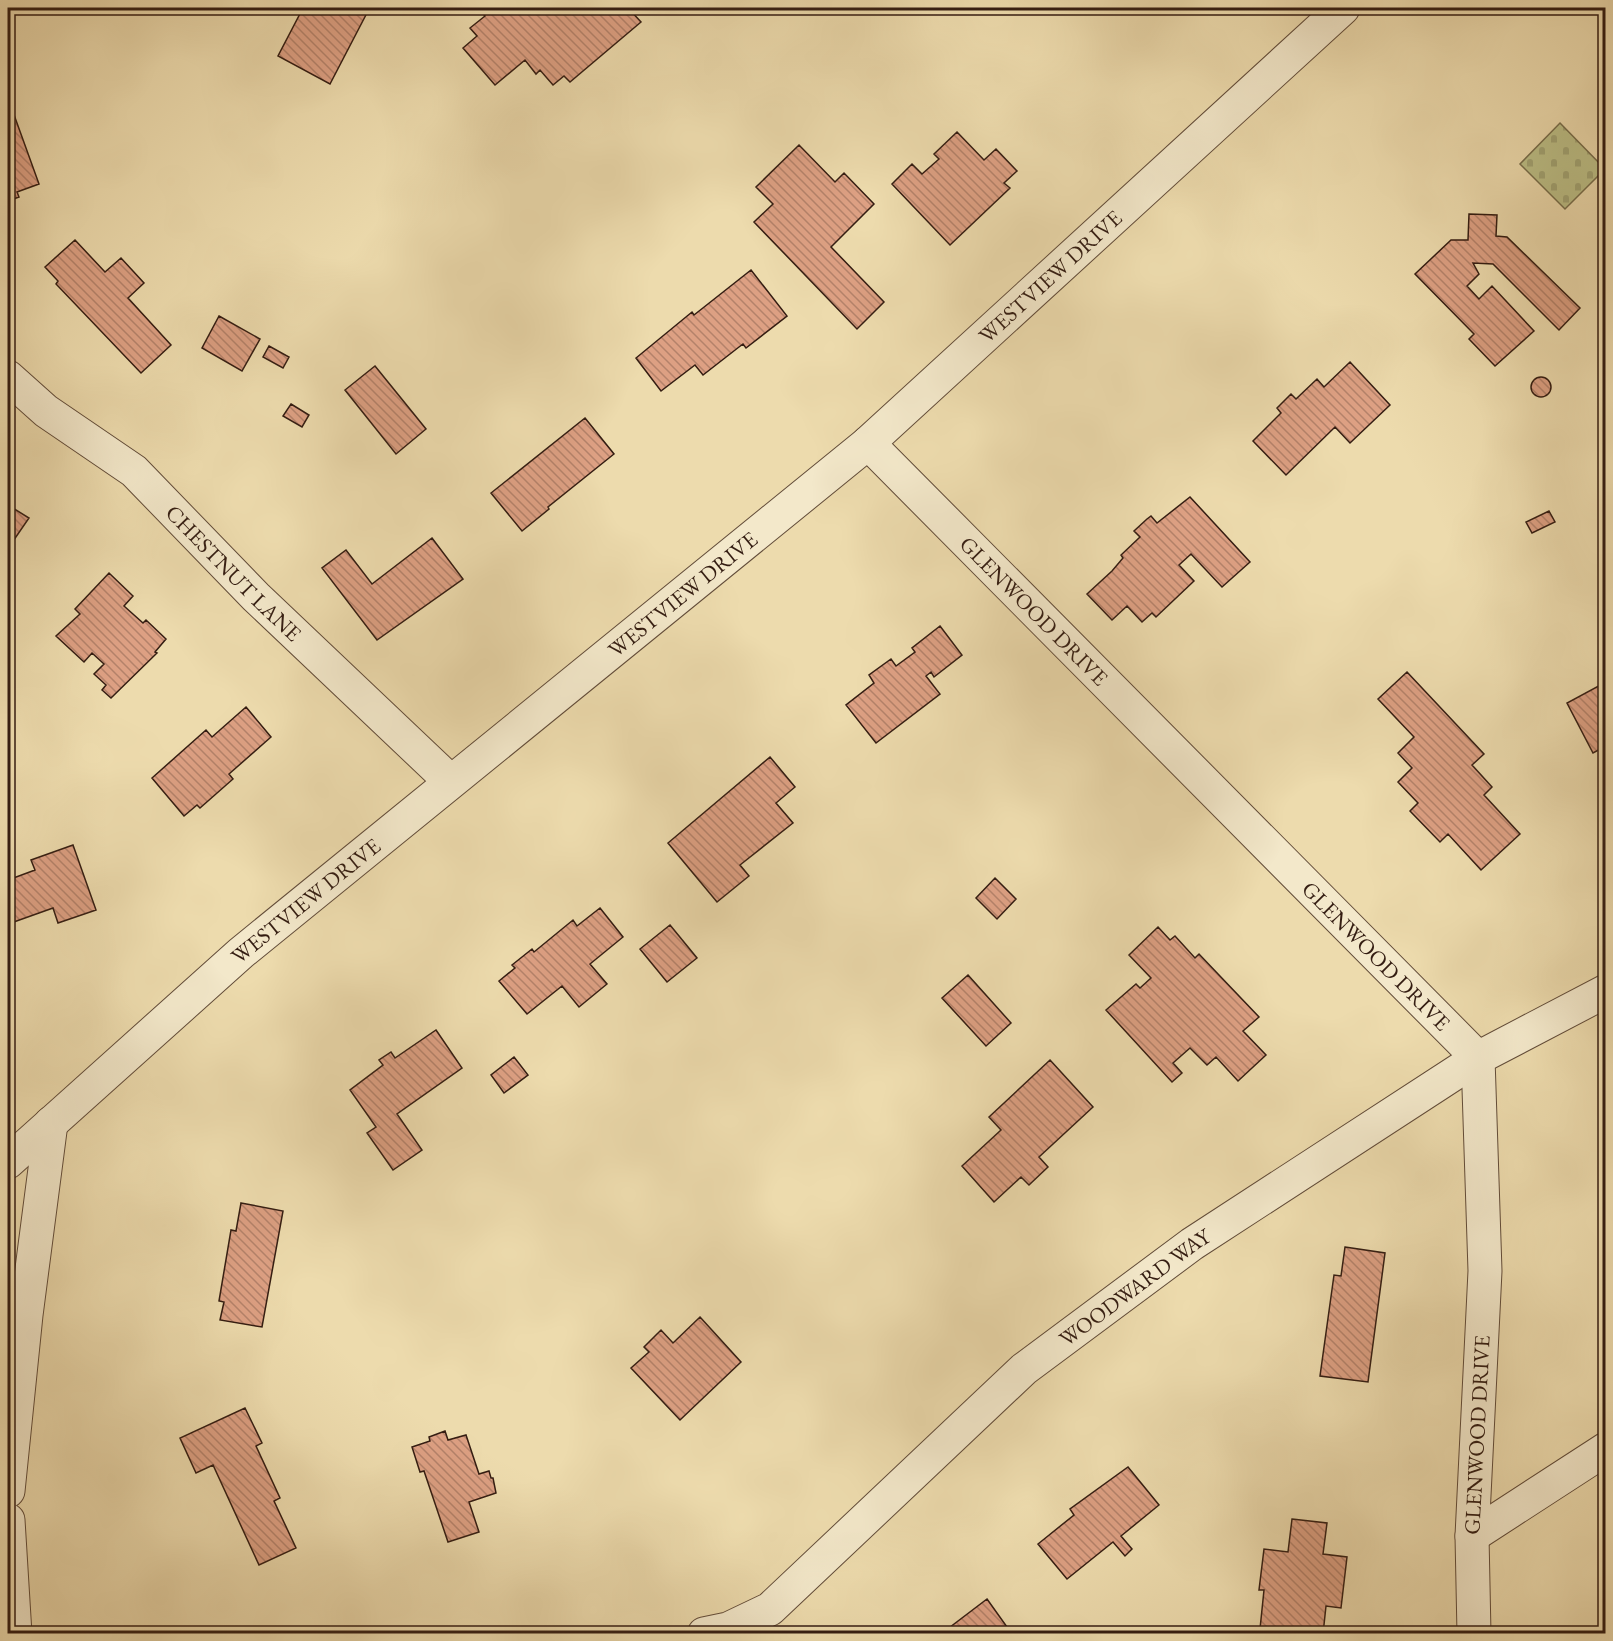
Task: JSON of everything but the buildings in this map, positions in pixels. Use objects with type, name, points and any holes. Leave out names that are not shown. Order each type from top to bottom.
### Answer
[{"type":"street","name":"WESTVIEW DRIVE","points":[[8,1162],[241,953],[868,443],[1342,8]]},
{"type":"street","name":"CHESTNUT LANE","points":[[8,378],[46,411],[134,471],[256,597],[450,781]]},
{"type":"street","name":"GLENWOOD DRIVE","points":[[868,443],[1478,1058],[1485,1270],[1472,1536],[1474,1634]]},
{"type":"street","name":"WOODWARD WAY","points":[[704,1634],[728,1629],[770,1610],[1024,1369],[1192,1244],[1478,1058],[1605,991]]},
{"type":"street","points":[[8,1491],[26,1315],[51,1123]]},
{"type":"street","points":[[1472,1536],[1605,1449]]},
{"type":"street","points":[[8,1520],[15,1634]]},
{"type":"green space","points":[[1560,123],[1605,169],[1565,209],[1520,164]]}]
